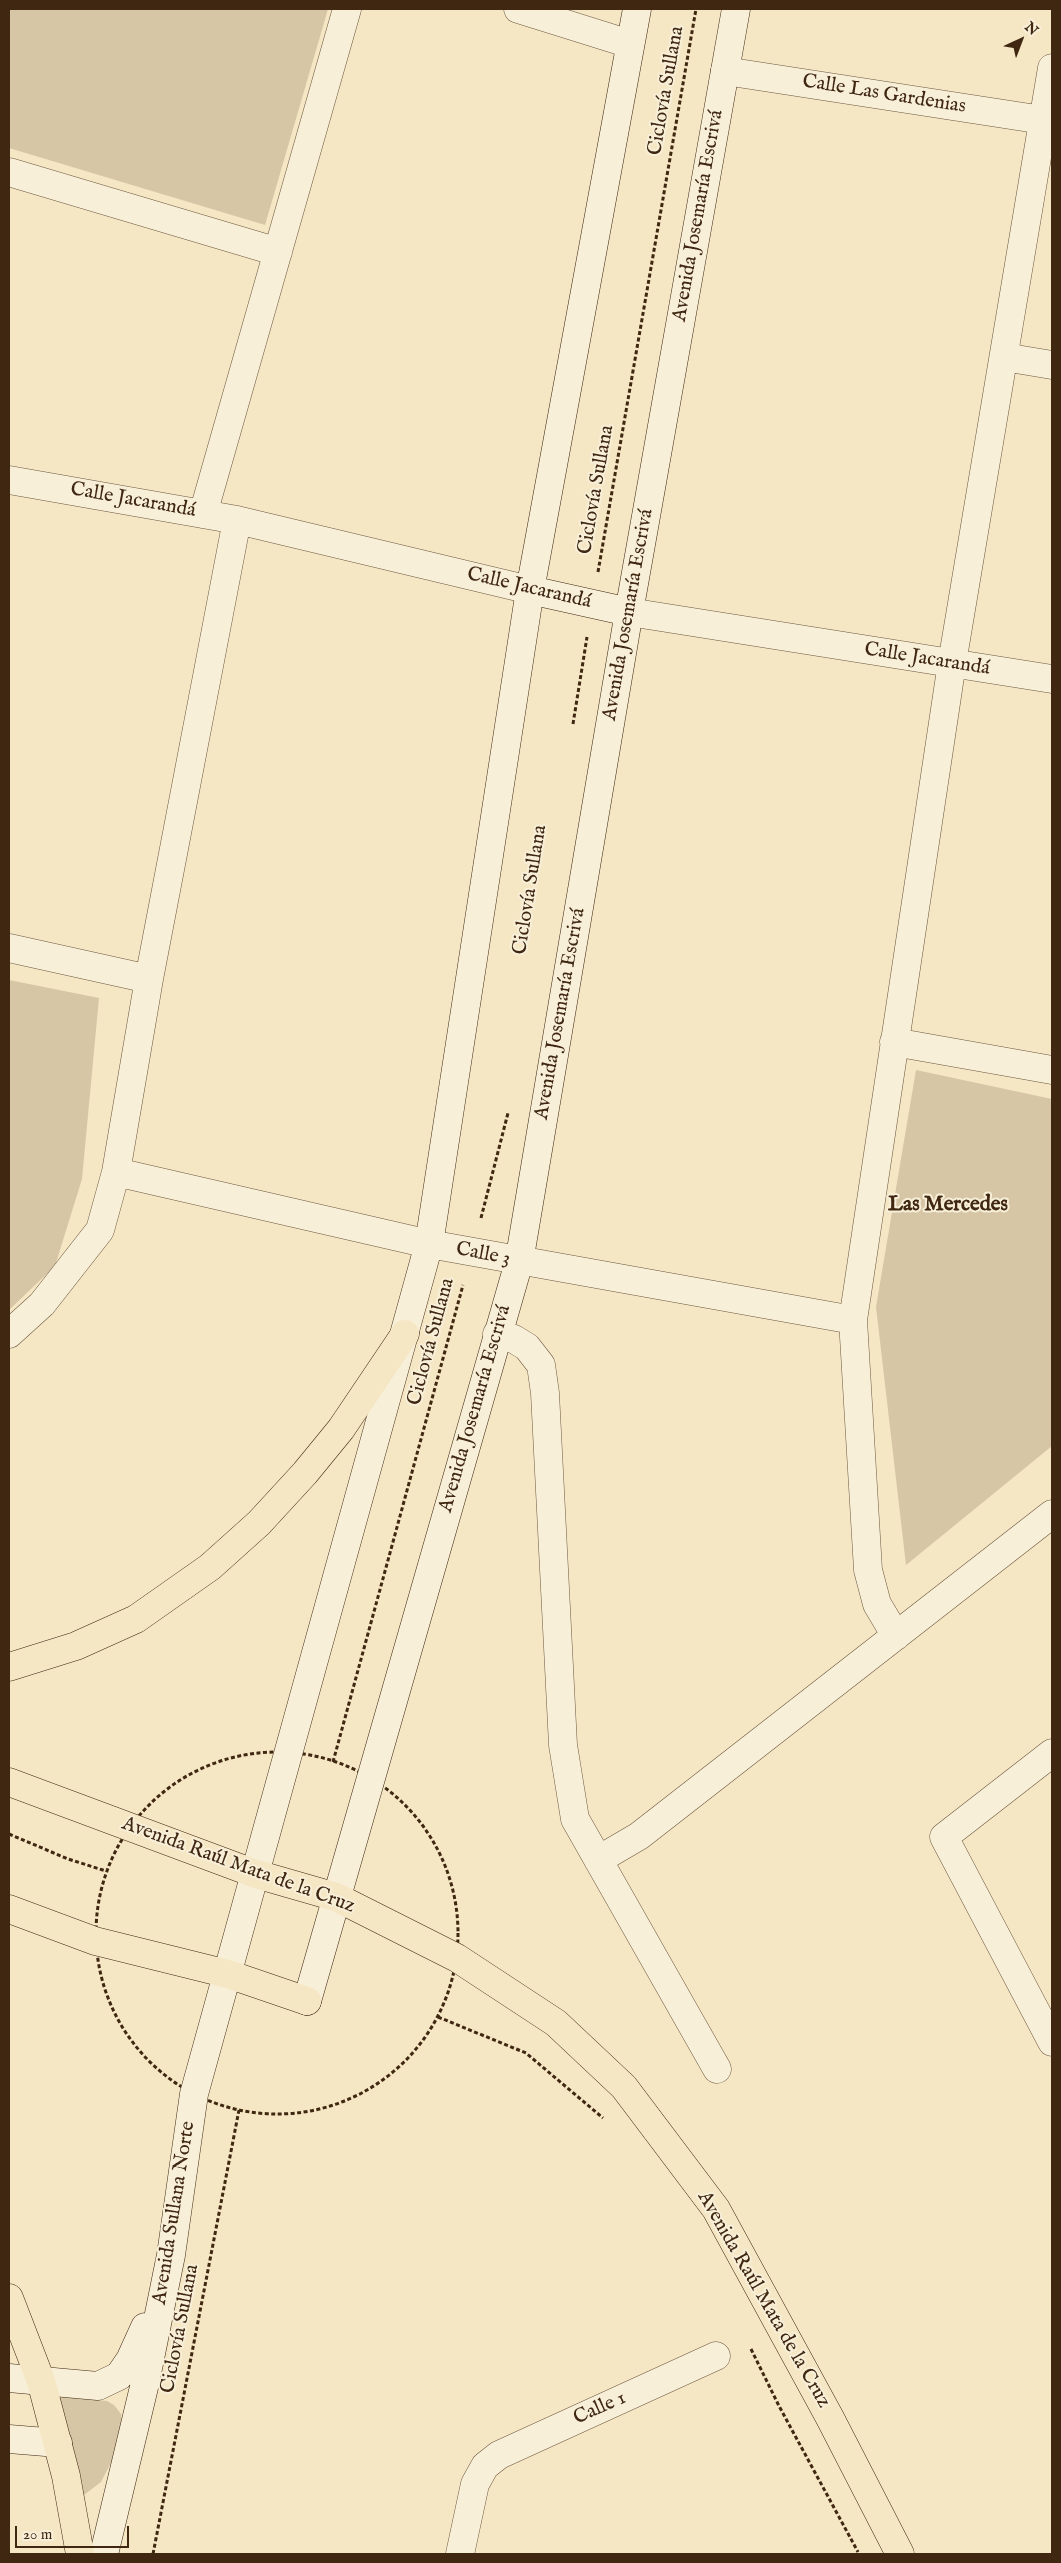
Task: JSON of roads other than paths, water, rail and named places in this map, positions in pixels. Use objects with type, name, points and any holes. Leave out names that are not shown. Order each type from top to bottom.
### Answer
[{"type":"main road","points":[[9,1667],[76,1646],[136,1619],[210,1567],[259,1523],[306,1473],[340,1429],[404,1334]]},
{"type":"main road","name":"Avenida Raúl Mata de la Cruz","points":[[9,1782],[256,1874],[336,1897],[457,1958],[556,2023],[624,2087],[716,2209],[826,2410],[900,2554]]},
{"type":"main road","points":[[9,1909],[95,1941],[228,1974],[307,2001]]},
{"type":"main road","points":[[9,2298],[41,2381],[66,2476],[80,2554]]},
{"type":"street","points":[[203,514],[347,9]]},
{"type":"street","points":[[518,9],[630,44]]},
{"type":"street","points":[[256,1874],[429,1244],[530,590],[637,9]]},
{"type":"street","name":"Avenida Josemaría Escrivá","points":[[307,2001],[519,1262],[629,612],[736,9]]},
{"type":"street","points":[[896,1636],[877,1604],[868,1570],[853,1320],[952,664],[1052,68]]},
{"type":"street","name":"Calle Las Gardenias","points":[[725,71],[1043,120]]},
{"type":"street","points":[[9,172],[278,252]]},
{"type":"street","points":[[1004,357],[1052,365]]},
{"type":"street","name":"Calle Jacarandá","points":[[9,480],[236,520],[629,612],[1052,679]]},
{"type":"street","points":[[9,1334],[42,1304],[100,1230],[116,1172],[149,979],[236,520]]},
{"type":"street","points":[[9,948],[149,979]]},
{"type":"street","points":[[894,1042],[1052,1070]]},
{"type":"street","name":"Calle 3","points":[[116,1172],[429,1244],[519,1262],[853,1320]]},
{"type":"street","points":[[497,1334],[527,1347],[541,1365],[545,1392],[563,1745],[574,1819],[717,2069]]},
{"type":"street","points":[[598,1860],[639,1836],[1052,1514]]},
{"type":"street","points":[[1052,1753],[944,1837],[1052,2042]]},
{"type":"street","name":"Avenida Sullana Norte","points":[[104,2554],[145,2383],[171,2255],[194,2094],[256,1874]]},
{"type":"street","points":[[9,2378],[98,2386],[119,2376],[130,2360],[146,2324],[171,2255]]},
{"type":"street","name":"Calle 1","points":[[460,2554],[475,2484],[485,2466],[499,2455],[716,2356]]},
{"type":"street","points":[[9,2439],[58,2443]]},
{"type":"district","name":"Las Mercedes","points":[[948,1206]]}]
